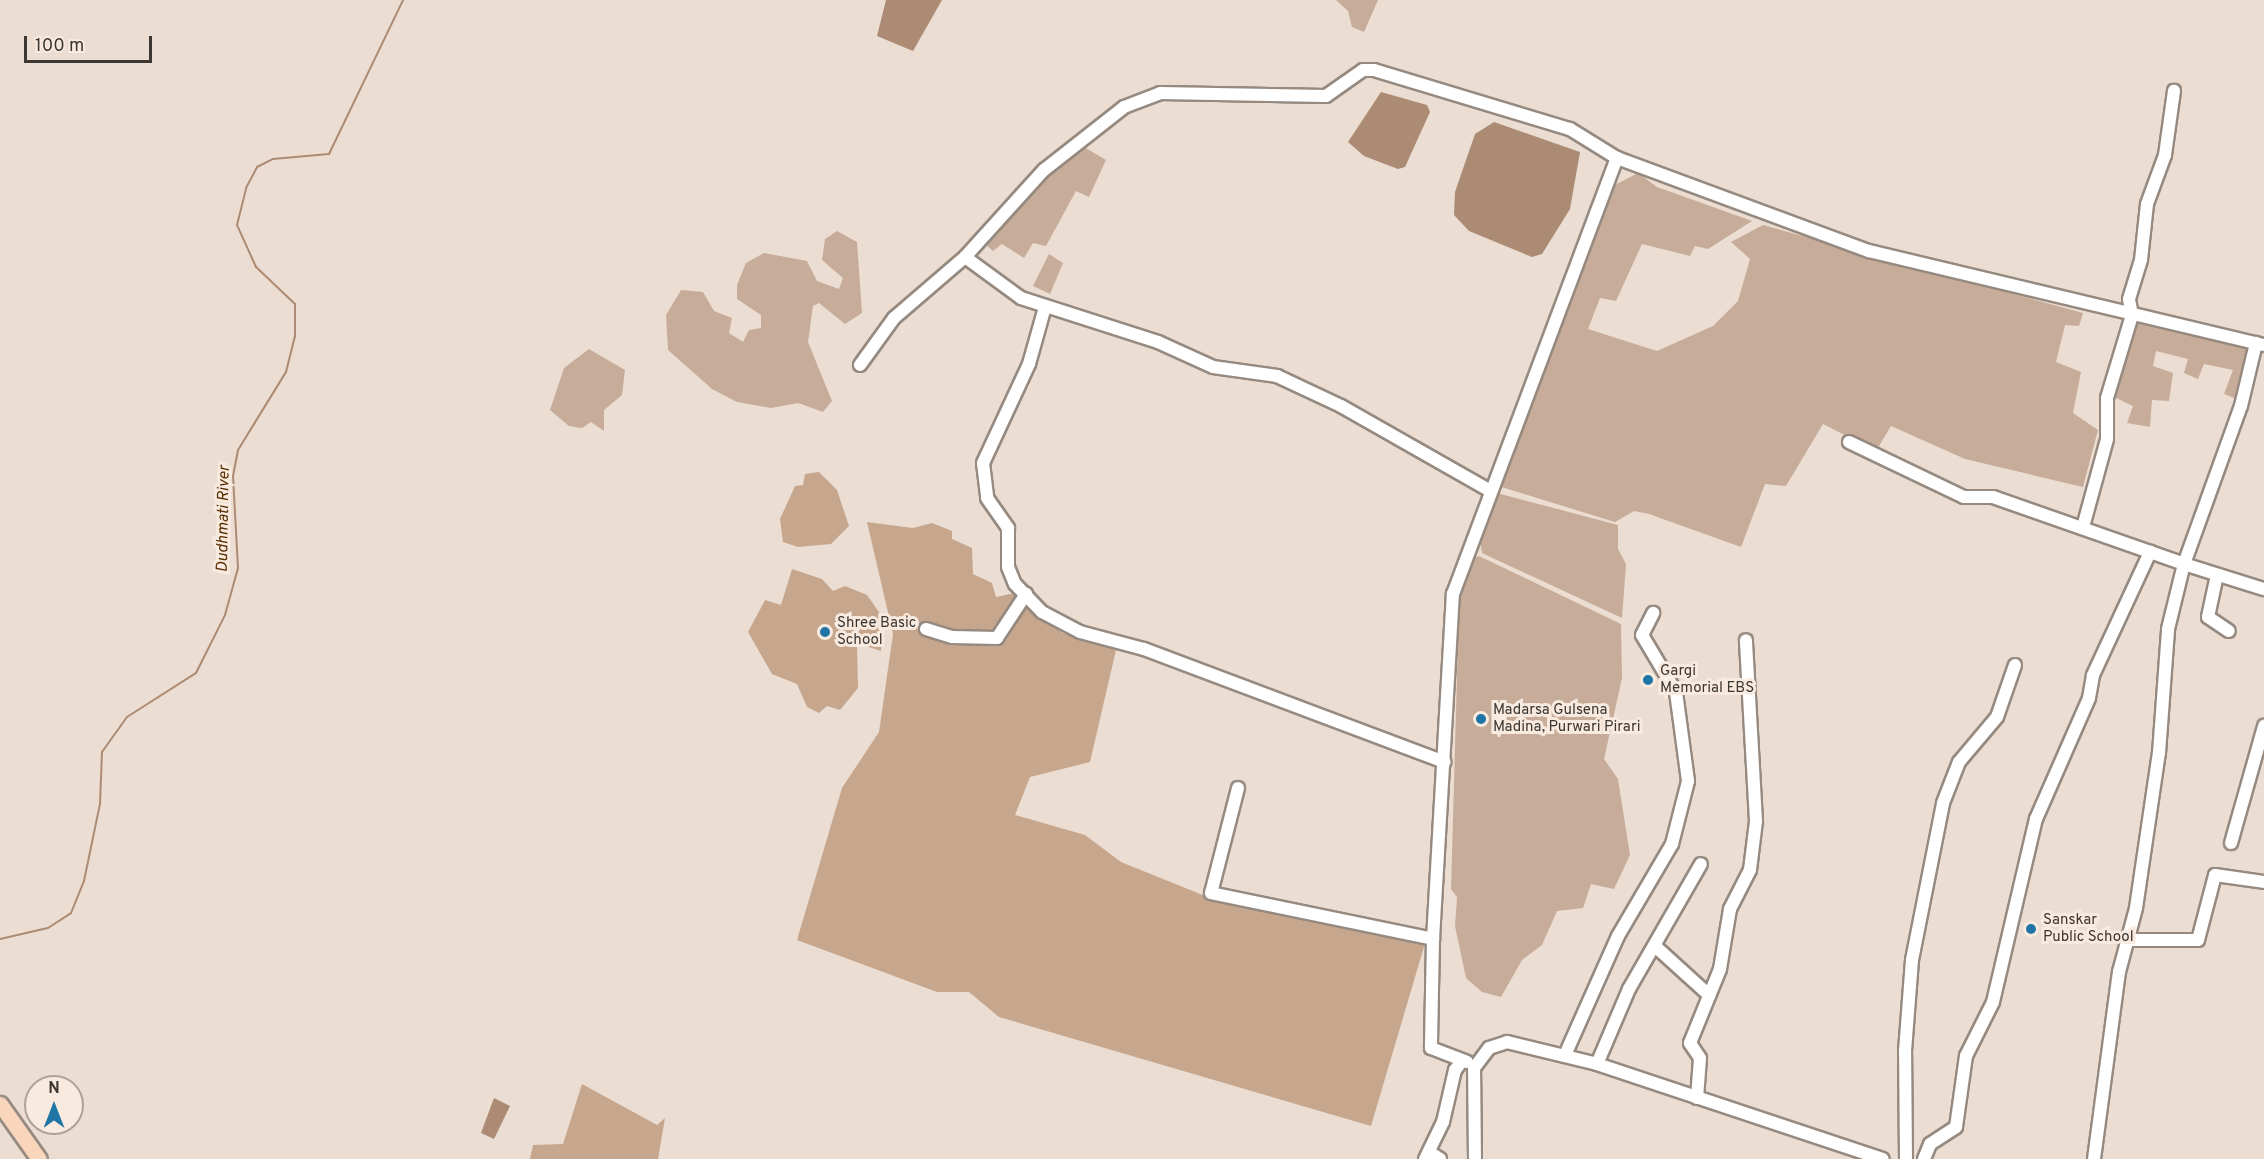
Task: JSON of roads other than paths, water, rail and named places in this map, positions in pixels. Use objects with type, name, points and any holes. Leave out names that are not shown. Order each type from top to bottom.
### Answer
[{"type":"main road","points":[[0,1104],[39,1159]]},
{"type":"street","points":[[860,365],[894,318],[965,257],[1044,170],[1124,106],[1160,93],[1326,96],[1370,69],[1570,129],[1617,158],[1869,251],[2260,344],[2241,406],[2184,564],[2168,629],[2159,753],[2094,1159]]},
{"type":"street","points":[[2083,527],[2107,440],[2105,411],[2111,379],[2132,315],[2129,299],[2141,260],[2146,204],[2165,154],[2174,91]]},
{"type":"street","points":[[1470,1064],[1431,1048],[1433,939],[1453,594],[1489,490],[1617,158]]},
{"type":"street","points":[[965,257],[1008,292],[1045,307],[1158,342],[1213,367],[1277,376],[1341,406],[1489,490]]},
{"type":"street","points":[[1045,307],[1029,364],[983,463],[987,498],[1008,528],[1009,574],[1026,594],[1042,612],[1080,632],[1143,649],[1444,762]]},
{"type":"street","points":[[1849,442],[1964,497],[1993,497],[2184,564],[2264,589]]},
{"type":"street","points":[[1924,1159],[1930,1144],[1956,1127],[1966,1056],[1993,1002],[2036,819],[2089,698],[2093,675],[2150,552]]},
{"type":"street","points":[[2217,575],[2208,617],[2229,631]]},
{"type":"street","points":[[926,629],[952,637],[997,638],[1026,594]]},
{"type":"street","points":[[1565,1055],[1618,936],[1672,844],[1688,782],[1676,692],[1642,635],[1653,613]]},
{"type":"street","points":[[1697,1098],[1700,1058],[1690,1043],[1720,969],[1730,909],[1750,870],[1756,821],[1746,640]]},
{"type":"street","points":[[1906,1159],[1905,1051],[1912,960],[1943,803],[1959,762],[1997,717],[2015,665]]},
{"type":"street","points":[[2231,843],[2264,726]]},
{"type":"street","points":[[1238,788],[1211,894],[1433,939]]},
{"type":"street","points":[[1597,1064],[1629,989],[1656,947],[1701,864]]},
{"type":"street","points":[[2128,940],[2198,940],[2215,875],[2264,882]]},
{"type":"street","points":[[1656,947],[1709,995]]},
{"type":"street","points":[[1431,1157],[1443,1122],[1455,1070],[1470,1064],[1489,1048],[1507,1042],[1597,1064],[1859,1156],[1883,1159]]},
{"type":"street","points":[[1470,1064],[1474,1159]]},
{"type":"waterway","name":"Dudhmati River","points":[[0,939],[48,928],[71,913],[84,881],[100,804],[102,752],[127,717],[196,673],[225,615],[238,568],[233,476],[238,450],[286,372],[295,337],[295,304],[256,267],[237,225],[246,188],[257,167],[273,159],[329,154],[403,0]]},
{"type":"place","name":"Shree Basic School","points":[[825,632]]},
{"type":"place","name":"Gargi Memorial EBS","points":[[1648,680]]},
{"type":"place","name":"Madarsa Gulsena Madina, Purwari Pirari","points":[[1481,719]]},
{"type":"place","name":"Sanskar Public School","points":[[2031,929]]}]
